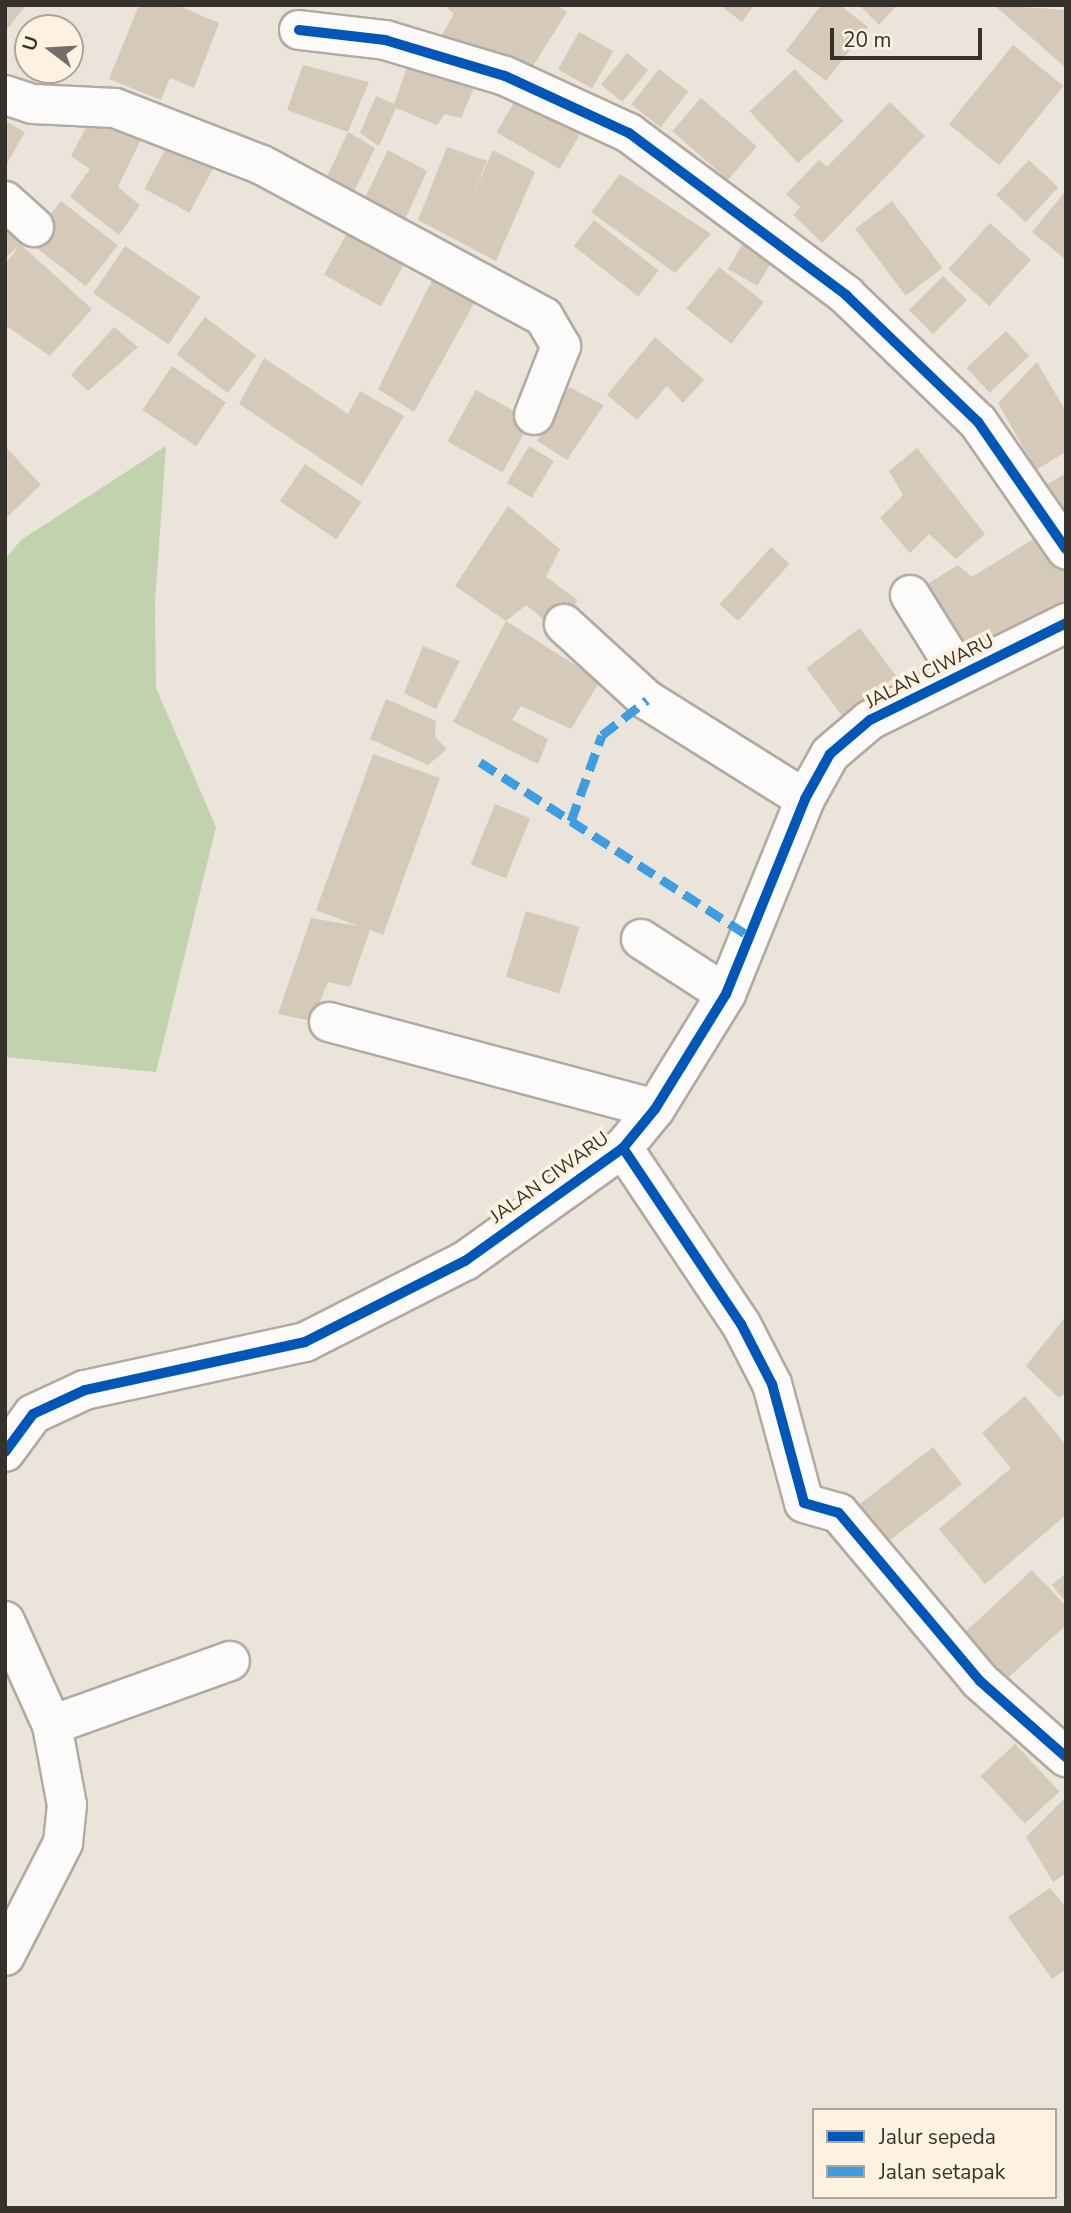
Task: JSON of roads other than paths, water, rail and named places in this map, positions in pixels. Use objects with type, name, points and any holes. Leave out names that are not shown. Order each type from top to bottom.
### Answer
[{"type":"street","points":[[299,30],[385,40],[505,76],[629,133],[856,304],[978,422],[1066,549]]},
{"type":"street","points":[[5,95],[33,104],[115,108],[262,165],[544,317],[561,346],[534,415]]},
{"type":"street","points":[[5,201],[34,226]]},
{"type":"street","points":[[910,595],[960,675]]},
{"type":"street","name":"JALAN CIWARU","points":[[5,1452],[33,1414],[85,1390],[304,1342],[465,1261],[623,1148],[655,1110],[726,994],[805,799],[830,754],[870,720],[1066,622]]},
{"type":"street","points":[[564,624],[648,700],[805,799]]},
{"type":"street","points":[[641,939],[726,994]]},
{"type":"street","points":[[329,1022],[655,1110]]},
{"type":"street","points":[[623,1148],[741,1324],[772,1384],[804,1503],[839,1513],[980,1681],[1066,1757]]},
{"type":"street","points":[[5,1622],[52,1725],[67,1805],[63,1843],[5,1956]]},
{"type":"street","points":[[52,1725],[230,1661]]}]
